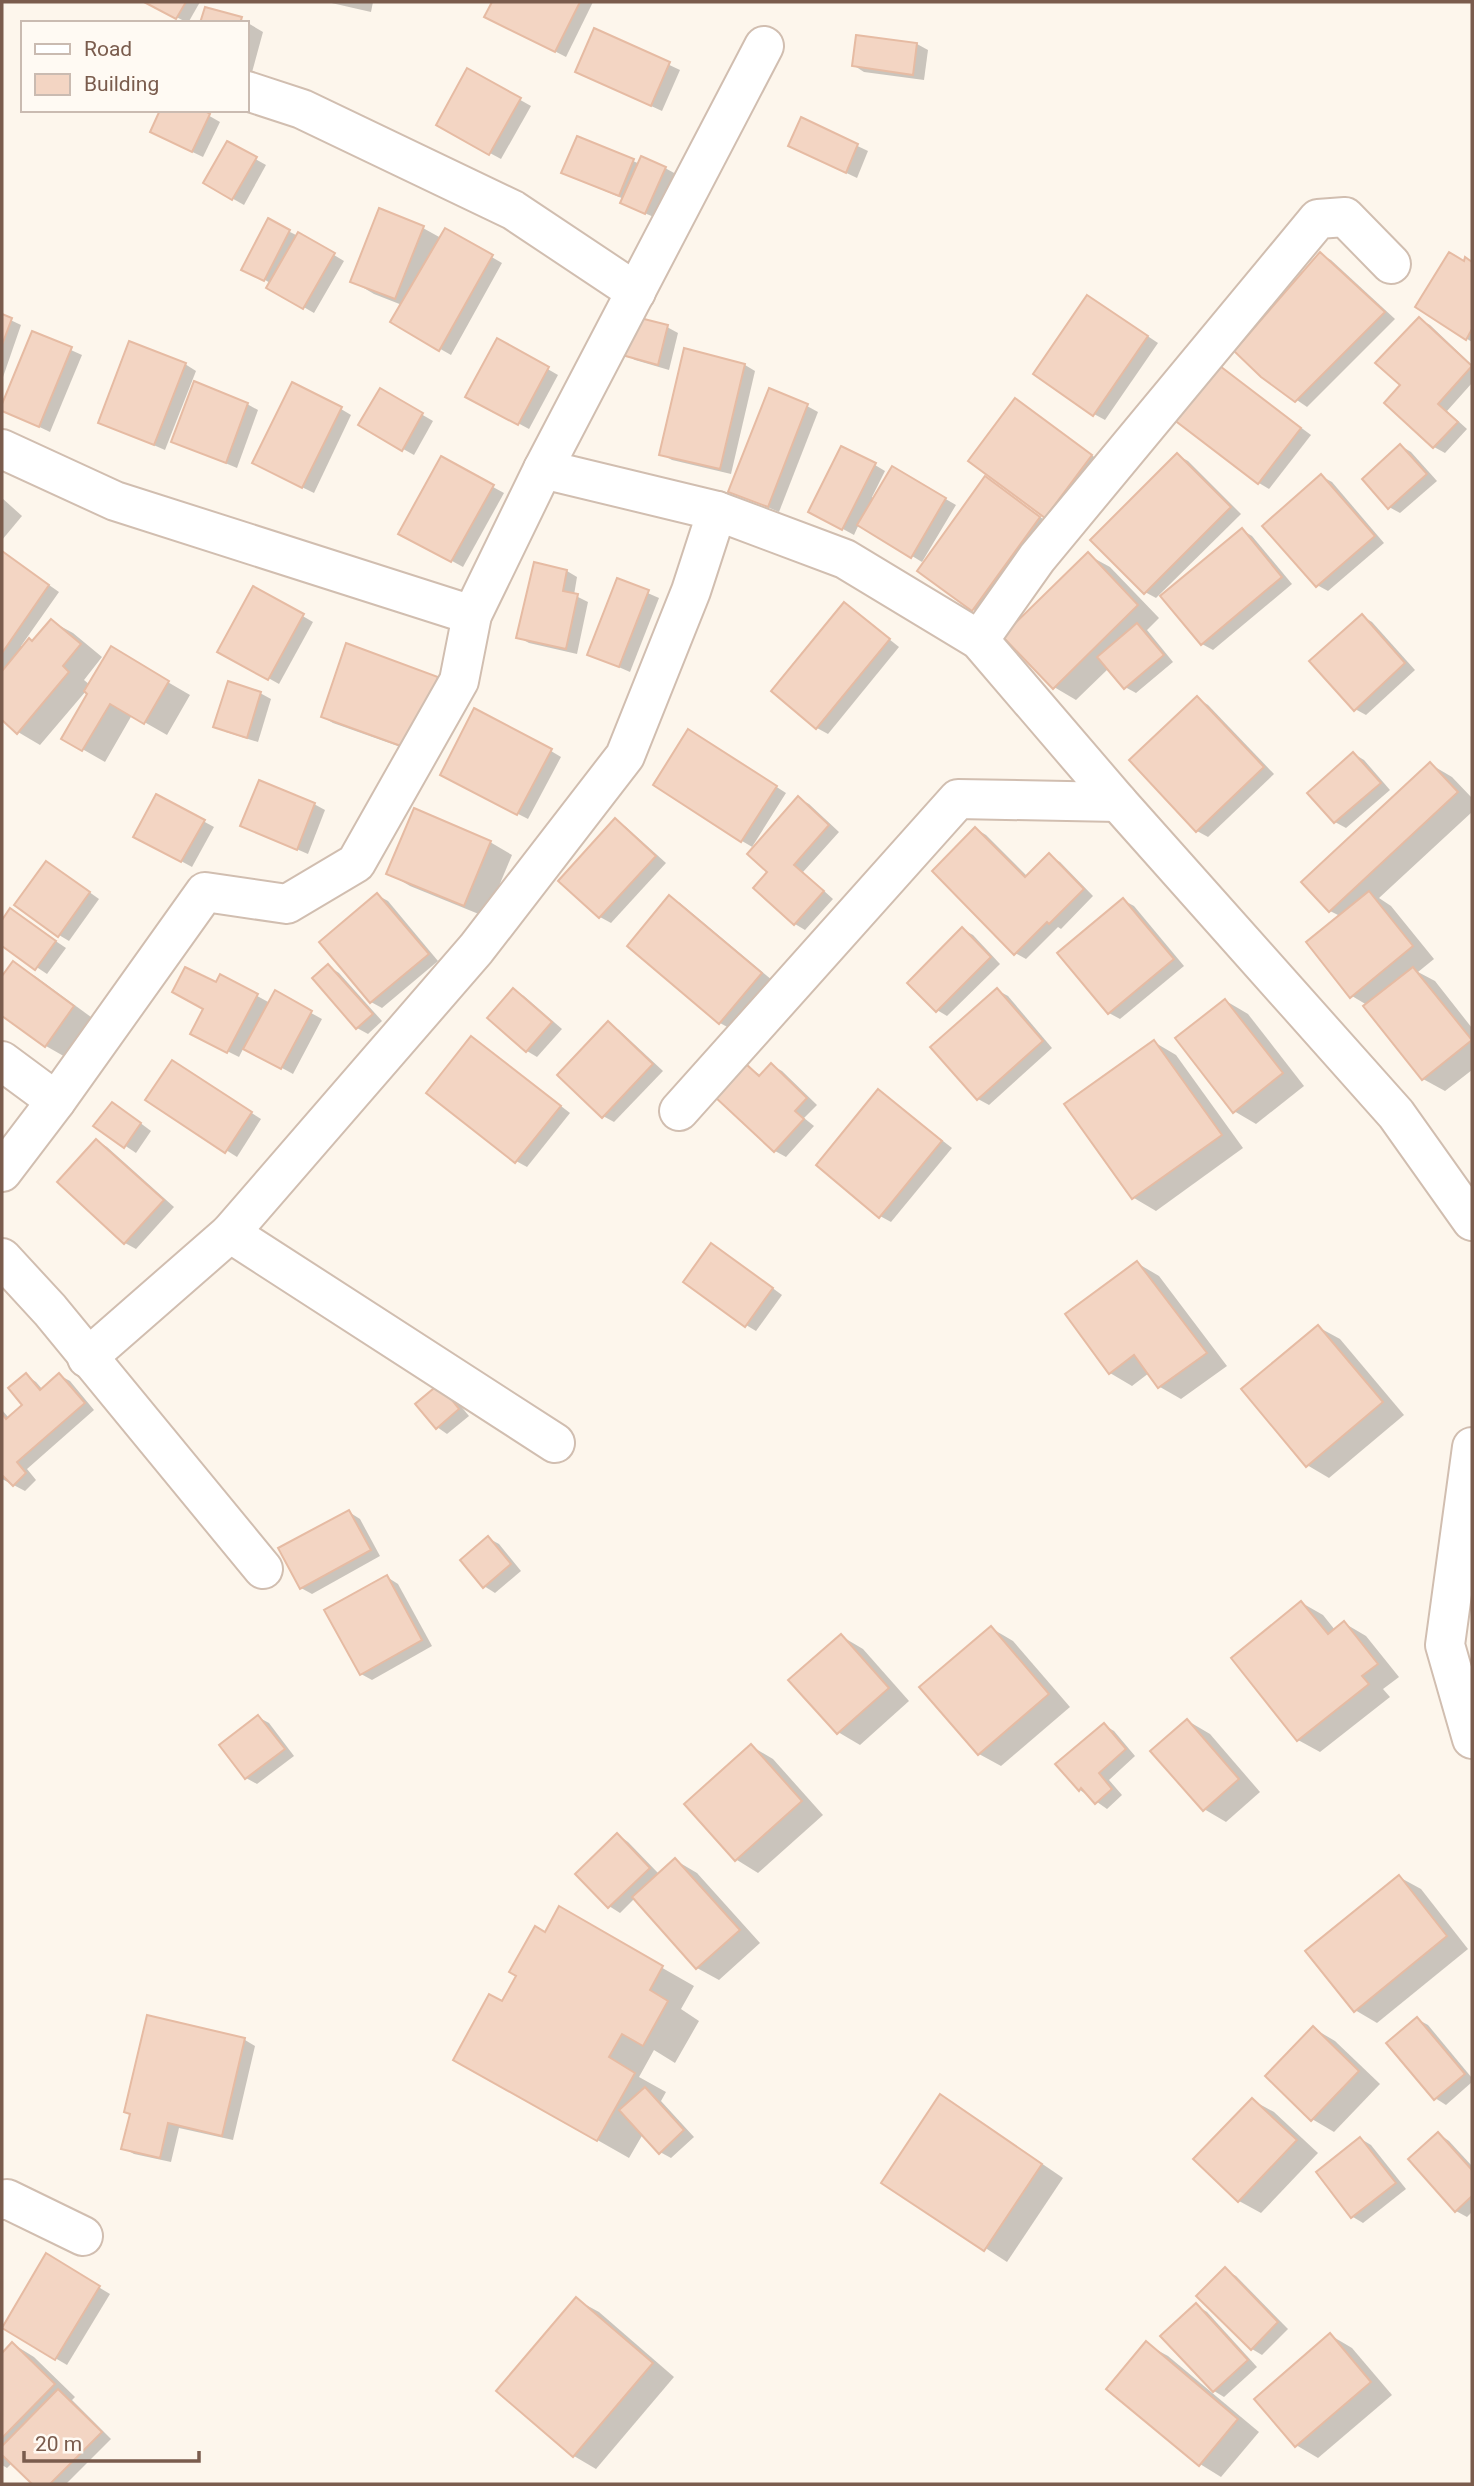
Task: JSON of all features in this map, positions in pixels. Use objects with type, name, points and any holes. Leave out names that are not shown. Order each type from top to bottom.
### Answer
[{"type":"street","points":[[2,1172],[205,892],[287,904],[356,863],[459,681],[472,615],[543,469],[764,46]]},
{"type":"street","points":[[248,91],[302,109],[513,210],[636,292]]},
{"type":"street","points":[[979,640],[1037,558],[1318,219],[1345,217],[1391,264]]},
{"type":"street","points":[[2,449],[115,501],[472,615]]},
{"type":"street","points":[[543,469],[717,511],[845,559],[979,640],[1118,802],[1396,1114],[1472,1221]]},
{"type":"street","points":[[87,1358],[230,1233],[476,949],[625,755],[691,591],[717,511]]},
{"type":"street","points":[[679,1111],[958,799],[1118,802]]},
{"type":"street","points":[[2,1060],[56,1101]]},
{"type":"street","points":[[230,1233],[555,1443]]},
{"type":"street","points":[[2,1258],[50,1310],[263,1569]]},
{"type":"street","points":[[1472,1447],[1445,1645],[1472,1739]]},
{"type":"street","points":[[2,2200],[7,2199],[83,2236]]},
{"type":"building","points":[[144,2],[186,2],[176,19]]},
{"type":"building","points":[[492,2],[580,2],[555,52],[484,17]]},
{"type":"building","points":[[205,7],[242,17],[241,21],[201,21]]},
{"type":"building","points":[[594,28],[670,62],[651,106],[575,72]]},
{"type":"building","points":[[856,35],[917,43],[913,75],[852,66]]},
{"type":"building","points":[[467,68],[521,98],[489,155],[436,125]]},
{"type":"building","points":[[159,112],[210,114],[192,152],[150,132]]},
{"type":"building","points":[[801,117],[858,144],[846,173],[788,146]]},
{"type":"building","points":[[577,136],[634,159],[619,196],[561,173]]},
{"type":"building","points":[[227,141],[257,157],[232,200],[203,183]]},
{"type":"building","points":[[641,156],[666,167],[645,214],[620,203]]},
{"type":"building","points":[[379,208],[424,226],[395,299],[350,282]]},
{"type":"building","points":[[268,218],[290,230],[264,281],[241,270]]},
{"type":"building","points":[[445,228],[493,255],[439,351],[390,322]]},
{"type":"building","points":[[298,232],[335,253],[303,309],[266,288]]},
{"type":"building","points":[[1320,252],[1385,312],[1295,402],[1261,377],[1234,351]]},
{"type":"building","points":[[1449,252],[1464,261],[1465,257],[1472,262],[1472,329],[1466,340],[1415,307]]},
{"type":"building","points":[[1087,295],[1148,336],[1093,416],[1033,374]]},
{"type":"building","points":[[2,314],[12,318],[2,345]]},
{"type":"building","points":[[632,316],[668,325],[658,365],[622,355]]},
{"type":"building","points":[[1419,317],[1472,366],[1438,404],[1458,422],[1433,448],[1384,403],[1400,385],[1375,363]]},
{"type":"building","points":[[32,331],[72,347],[39,427],[2,411],[2,404]]},
{"type":"building","points":[[497,338],[549,367],[518,425],[465,397]]},
{"type":"building","points":[[129,341],[186,363],[154,445],[98,423]]},
{"type":"building","points":[[684,348],[745,364],[720,469],[659,455]]},
{"type":"building","points":[[1216,363],[1301,428],[1258,484],[1173,419]]},
{"type":"building","points":[[194,381],[248,403],[226,463],[171,442]]},
{"type":"building","points":[[292,382],[342,407],[302,488],[252,463]]},
{"type":"building","points":[[380,388],[423,413],[402,451],[358,425]]},
{"type":"building","points":[[769,388],[808,404],[768,507],[728,492]]},
{"type":"building","points":[[1015,398],[1092,455],[1045,518],[968,461]]},
{"type":"building","points":[[1400,444],[1427,474],[1388,509],[1362,479]]},
{"type":"building","points":[[841,446],[876,463],[842,530],[808,512]]},
{"type":"building","points":[[1177,453],[1231,507],[1144,594],[1090,540]]},
{"type":"building","points":[[441,456],[494,485],[451,562],[398,534]]},
{"type":"building","points":[[892,466],[946,498],[911,558],[857,525]]},
{"type":"building","points":[[1321,474],[1375,536],[1316,587],[1262,526]]},
{"type":"building","points":[[985,476],[1040,517],[972,611],[917,571]]},
{"type":"building","points":[[1242,528],[1282,577],[1201,645],[1160,596]]},
{"type":"building","points":[[2,551],[49,585],[2,653]]},
{"type":"building","points":[[1088,552],[1138,605],[1053,689],[1002,636]]},
{"type":"building","points":[[534,562],[567,570],[563,591],[578,594],[566,649],[516,638]]},
{"type":"building","points":[[617,578],[649,590],[619,667],[587,655]]},
{"type":"building","points":[[253,586],[304,614],[268,680],[217,652]]},
{"type":"building","points":[[844,602],[890,639],[816,729],[771,691]]},
{"type":"building","points":[[1362,614],[1405,663],[1354,711],[1309,661]]},
{"type":"building","points":[[51,619],[81,644],[63,666],[69,672],[17,734],[2,720],[2,671],[29,638],[32,641]]},
{"type":"building","points":[[1137,623],[1164,655],[1124,689],[1097,657]]},
{"type":"building","points":[[346,643],[438,677],[412,750],[321,717]]},
{"type":"building","points":[[111,646],[169,681],[144,724],[110,704],[82,751],[61,739],[87,694],[84,691]]},
{"type":"building","points":[[228,681],[261,692],[247,738],[213,727]]},
{"type":"building","points":[[1197,696],[1264,767],[1196,832],[1129,760]]},
{"type":"building","points":[[474,708],[552,749],[517,815],[440,775]]},
{"type":"building","points":[[688,729],[777,786],[741,842],[653,785]]},
{"type":"building","points":[[1353,752],[1381,783],[1334,823],[1307,793]]},
{"type":"building","points":[[1430,762],[1458,792],[1329,912],[1301,882]]},
{"type":"building","points":[[259,780],[315,803],[297,850],[240,826]]},
{"type":"building","points":[[156,794],[205,820],[181,862],[133,837]]},
{"type":"building","points":[[798,796],[829,825],[794,865],[824,891],[794,925],[753,888],[767,872],[747,854]]},
{"type":"building","points":[[414,808],[491,841],[464,906],[386,874]]},
{"type":"building","points":[[615,818],[656,856],[599,918],[558,881]]},
{"type":"building","points":[[975,827],[1025,877],[1049,853],[1084,889],[1014,955],[932,871]]},
{"type":"building","points":[[46,861],[90,892],[58,937],[14,905]]},
{"type":"building","points":[[1369,891],[1413,946],[1350,998],[1306,942]]},
{"type":"building","points":[[377,893],[429,954],[370,1003],[319,942]]},
{"type":"building","points":[[669,895],[762,973],[719,1024],[627,946]]},
{"type":"building","points":[[1123,898],[1174,959],[1108,1014],[1057,953]]},
{"type":"building","points":[[10,908],[56,941],[35,970],[2,946],[2,920]]},
{"type":"building","points":[[962,927],[991,957],[936,1012],[907,983]]},
{"type":"building","points":[[13,961],[74,1006],[45,1047],[2,1016],[2,976]]},
{"type":"building","points":[[328,964],[373,1014],[356,1029],[312,978]]},
{"type":"building","points":[[185,967],[216,982],[220,974],[258,994],[227,1053],[190,1034],[203,1009],[172,992]]},
{"type":"building","points":[[1413,967],[1472,1040],[1422,1080],[1363,1006]]},
{"type":"building","points":[[513,988],[552,1022],[526,1052],[487,1018]]},
{"type":"building","points":[[997,988],[1043,1041],[977,1100],[930,1047]]},
{"type":"building","points":[[275,990],[312,1011],[281,1069],[243,1049]]},
{"type":"building","points":[[1225,999],[1283,1073],[1233,1113],[1175,1038]]},
{"type":"building","points":[[608,1021],[653,1064],[602,1118],[557,1075]]},
{"type":"building","points":[[471,1036],[561,1106],[515,1163],[426,1093]]},
{"type":"building","points":[[1154,1040],[1222,1135],[1132,1199],[1064,1104]]},
{"type":"building","points":[[172,1060],[252,1112],[225,1153],[145,1100]]},
{"type":"building","points":[[771,1063],[807,1098],[795,1111],[804,1119],[774,1152],[715,1097],[746,1064],[759,1076]]},
{"type":"building","points":[[878,1089],[942,1141],[879,1218],[816,1165]]},
{"type":"building","points":[[112,1102],[141,1123],[124,1148],[93,1126]]},
{"type":"building","points":[[96,1139],[164,1200],[124,1244],[57,1182]]},
{"type":"building","points":[[711,1243],[773,1288],[745,1327],[683,1282]]},
{"type":"building","points":[[1137,1261],[1207,1353],[1158,1388],[1134,1355],[1109,1374],[1065,1314]]},
{"type":"building","points":[[1318,1325],[1383,1402],[1306,1467],[1241,1389]]},
{"type":"building","points":[[26,1373],[40,1390],[59,1373],[85,1403],[17,1462],[26,1473],[13,1486],[2,1475],[2,1414],[6,1419],[22,1405],[8,1388]]},
{"type":"building","points":[[439,1384],[459,1409],[436,1429],[415,1404]]},
{"type":"building","points":[[349,1510],[371,1550],[300,1589],[278,1548]]},
{"type":"building","points":[[488,1536],[511,1564],[483,1588],[460,1560]]},
{"type":"building","points":[[387,1575],[422,1640],[360,1675],[324,1610]]},
{"type":"building","points":[[1301,1601],[1328,1634],[1344,1621],[1378,1664],[1362,1676],[1369,1684],[1297,1741],[1231,1658]]},
{"type":"building","points":[[991,1626],[1049,1694],[978,1755],[919,1687]]},
{"type":"building","points":[[841,1634],[889,1688],[837,1734],[788,1680]]},
{"type":"building","points":[[258,1715],[285,1749],[245,1779],[219,1745]]},
{"type":"building","points":[[1187,1719],[1239,1779],[1203,1811],[1150,1751]]},
{"type":"building","points":[[1104,1723],[1126,1749],[1099,1773],[1112,1789],[1095,1804],[1081,1788],[1079,1791],[1055,1764]]},
{"type":"building","points":[[751,1744],[802,1801],[735,1861],[684,1804]]},
{"type":"building","points":[[617,1833],[650,1868],[608,1908],[575,1874]]},
{"type":"building","points":[[675,1858],[740,1930],[696,1969],[632,1897]]},
{"type":"building","points":[[1399,1875],[1447,1936],[1354,2012],[1305,1951]]},
{"type":"building","points":[[559,1906],[663,1966],[650,1990],[668,2001],[643,2046],[622,2034],[609,2057],[635,2073],[597,2141],[453,2060],[489,1994],[502,2001],[516,1976],[509,1972],[535,1926],[545,1932]]},
{"type":"building","points":[[147,2015],[245,2038],[222,2136],[168,2123],[160,2158],[121,2149],[130,2114],[124,2112]]},
{"type":"building","points":[[1417,2017],[1465,2074],[1434,2100],[1386,2043]]},
{"type":"building","points":[[1313,2026],[1359,2071],[1311,2121],[1265,2076]]},
{"type":"building","points":[[645,2087],[684,2130],[659,2154],[619,2110]]},
{"type":"building","points":[[940,2094],[1042,2164],[984,2251],[881,2183]]},
{"type":"building","points":[[1252,2098],[1297,2140],[1238,2202],[1193,2159]]},
{"type":"building","points":[[1438,2132],[1472,2170],[1472,2196],[1455,2212],[1408,2159]]},
{"type":"building","points":[[1360,2137],[1396,2183],[1351,2218],[1316,2172]]},
{"type":"building","points":[[46,2253],[100,2286],[55,2360],[2,2328]]},
{"type":"building","points":[[1225,2267],[1278,2322],[1251,2350],[1196,2296]]},
{"type":"building","points":[[576,2297],[653,2363],[573,2457],[496,2391]]},
{"type":"building","points":[[1196,2303],[1248,2360],[1213,2392],[1160,2336]]},
{"type":"building","points":[[1330,2333],[1371,2382],[1295,2447],[1254,2399]]},
{"type":"building","points":[[1146,2341],[1238,2419],[1199,2466],[1106,2389]]},
{"type":"building","points":[[12,2342],[55,2384],[2,2438],[2,2353]]},
{"type":"building","points":[[58,2389],[102,2432],[50,2484],[32,2484],[2,2455],[2,2446]]}]
